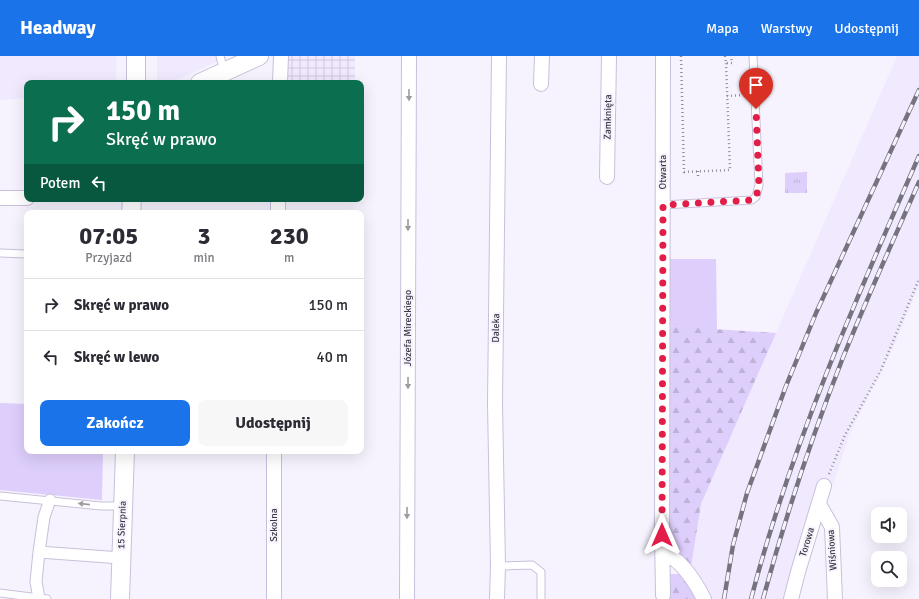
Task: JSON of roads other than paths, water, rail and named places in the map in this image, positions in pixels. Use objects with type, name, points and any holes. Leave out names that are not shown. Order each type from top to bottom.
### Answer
[{"type":"street","points":[[136,56],[136,80]]},
{"type":"street","points":[[203,80],[222,64],[259,56]]},
{"type":"street","points":[[280,80],[281,56]]},
{"type":"street","name":"Józefa Mireckiego","points":[[407,599],[409,56]]},
{"type":"street","name":"Daleka","points":[[497,599],[498,566],[495,403],[499,56]]},
{"type":"street","points":[[542,56],[542,84]]},
{"type":"street","name":"Zamknięta","points":[[607,177],[609,56]]},
{"type":"street","name":"Otwarta","points":[[663,56],[663,595]]},
{"type":"street","points":[[0,198],[24,198]]},
{"type":"street","name":"15 Sierpnia","points":[[120,599],[125,454]]},
{"type":"street","name":"Szkolna","points":[[274,454],[274,599]]},
{"type":"street","name":"Torowa","points":[[791,599],[824,486]]},
{"type":"street","points":[[43,598],[36,582],[44,517],[50,500]]},
{"type":"street","name":"Wiśniowa","points":[[819,504],[832,527],[835,599]]},
{"type":"street","points":[[39,552],[121,558]]},
{"type":"street","points":[[663,552],[673,557],[696,585],[704,599]]},
{"type":"lane","points":[[663,205],[752,200],[756,197],[759,186],[753,56]]},
{"type":"lane","points":[[0,253],[24,254]]},
{"type":"lane","points":[[0,496],[102,506],[123,506]]},
{"type":"lane","points":[[498,566],[532,565],[541,572],[541,599]]},
{"type":"lane","points":[[0,593],[43,598]]},
{"type":"railway","points":[[724,599],[733,545],[747,493],[786,386],[816,313],[919,90]]},
{"type":"railway","points":[[751,599],[785,486],[826,374],[871,265],[919,156]]},
{"type":"railway","points":[[763,599],[799,479],[842,360],[860,315],[919,182]]}]
